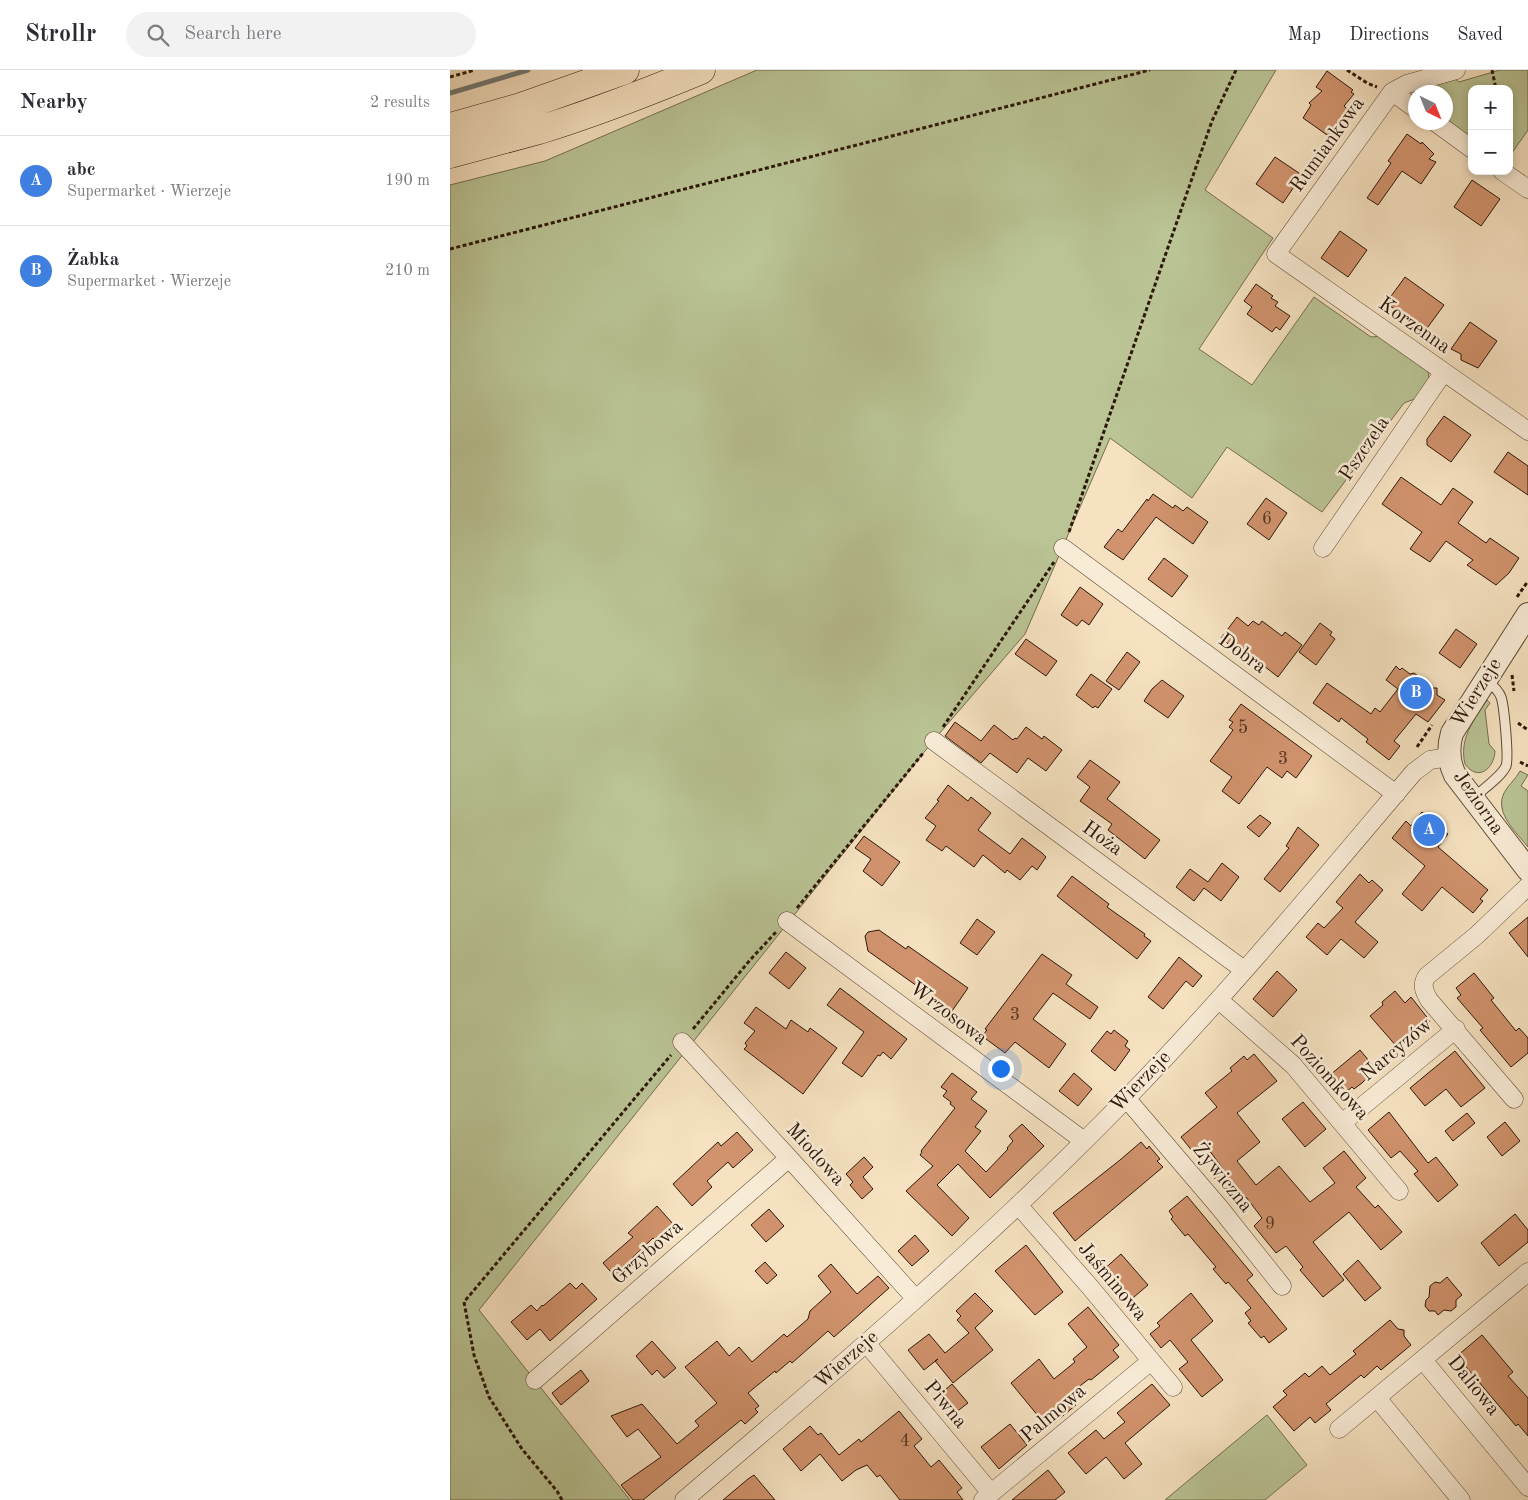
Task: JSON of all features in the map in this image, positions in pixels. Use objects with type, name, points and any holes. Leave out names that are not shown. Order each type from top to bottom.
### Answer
[{"type":"main road","points":[[450,127],[521,107],[626,70]]},
{"type":"main road","points":[[450,154],[539,130],[588,114],[701,70]]},
{"type":"street","name":"Rumiankowa","points":[[1276,254],[1392,92],[1407,84],[1456,70]]},
{"type":"street","points":[[1392,92],[1408,103]]},
{"type":"street","points":[[1446,130],[1468,146]]},
{"type":"street","points":[[1508,175],[1528,189]]},
{"type":"street","name":"Korzenna","points":[[1276,254],[1528,431]]},
{"type":"street","name":"Pszczela","points":[[1323,548],[1443,373]]},
{"type":"street","name":"Dobra","points":[[1063,548],[1396,794]]},
{"type":"street","name":"Wierzeje","points":[[684,1500],[867,1344],[1018,1205],[1126,1098],[1219,1000],[1396,794],[1425,763],[1430,760],[1449,757],[1449,741],[1452,733],[1528,614]]},
{"type":"street","name":"Hoża","points":[[934,741],[1244,970]]},
{"type":"street","name":"Jeziorna","points":[[1449,757],[1455,775],[1528,870]]},
{"type":"street","points":[[1514,1099],[1456,1029],[1429,1000],[1423,986],[1427,976],[1477,935],[1528,886]]},
{"type":"street","name":"Wrzosowa","points":[[787,921],[1084,1141]]},
{"type":"street","name":"Poziomkowa","points":[[1219,1000],[1293,1065],[1399,1191]]},
{"type":"street","name":"Narcyzów","points":[[1342,1123],[1456,1029]]},
{"type":"street","name":"Miodowa","points":[[682,1042],[915,1298]]},
{"type":"street","name":"Żywiczna","points":[[1126,1098],[1219,1207],[1282,1286]]},
{"type":"street","name":"Grzybowa","points":[[535,1380],[789,1158]]},
{"type":"street","name":"Jaśminowa","points":[[1018,1205],[1090,1286],[1173,1387]]},
{"type":"street","name":"Daliowa","points":[[1339,1429],[1528,1272]]},
{"type":"street","name":"Piwna","points":[[867,1344],[987,1497]]},
{"type":"street","name":"Daliowa","points":[[1423,1360],[1528,1487]]},
{"type":"street","name":"Palmowa","points":[[987,1497],[1151,1361]]},
{"type":"street","points":[[1377,1398],[1461,1500]]},
{"type":"lane","points":[[1473,798],[1501,773],[1506,766],[1508,752],[1501,697],[1486,680]]},
{"type":"path","points":[[450,77],[474,70]]},
{"type":"path","points":[[450,249],[1150,70]]},
{"type":"path","points":[[562,1500],[522,1449],[489,1397],[474,1355],[464,1302],[750,960],[787,921],[934,741],[1063,548],[1212,121],[1236,70]]},
{"type":"path","points":[[1347,70],[1367,84],[1392,92]]},
{"type":"path","points":[[1492,70],[1495,85]]},
{"type":"path","points":[[1513,670],[1514,694]]},
{"type":"path","points":[[1518,725],[1517,723],[1528,730]]},
{"type":"path","points":[[1520,762],[1528,766]]},
{"type":"green space","points":[[757,70],[1276,70],[1205,190],[1273,238],[1199,349],[1252,385],[1314,297],[1371,337],[1383,336],[1428,370],[1429,379],[1417,398],[1404,403],[1322,512],[1227,447],[1192,498],[1110,438],[1025,634],[933,741],[479,1310],[630,1500],[450,1500],[450,185],[545,161]]},
{"type":"green space","points":[[1500,70],[1528,70],[1528,130],[1513,151],[1513,85],[1468,85],[1468,138],[1453,127],[1453,85],[1426,85],[1452,76],[1459,82]]},
{"type":"green space","points":[[1487,700],[1490,703],[1485,710],[1489,744],[1495,751],[1492,763],[1480,773],[1470,769],[1465,764],[1464,746],[1469,730]]},
{"type":"green space","points":[[1520,771],[1528,775],[1521,786],[1528,791],[1528,847],[1508,822],[1502,808],[1504,793]]},
{"type":"green space","points":[[1267,1415],[1307,1465],[1265,1500],[1165,1500]]},
{"type":"building","points":[[1327,71],[1353,90],[1351,92],[1354,94],[1344,106],[1348,110],[1340,124],[1338,122],[1330,137],[1303,118],[1311,105],[1309,103],[1322,91],[1316,87]]},
{"type":"building","points":[[1407,134],[1421,144],[1422,142],[1434,154],[1429,159],[1436,162],[1421,184],[1402,171],[1378,205],[1367,198],[1391,163],[1388,161]]},
{"type":"building","points":[[1275,157],[1302,175],[1283,203],[1256,184]]},
{"type":"building","points":[[1472,180],[1500,199],[1481,226],[1454,207]]},
{"type":"building","points":[[1340,231],[1367,250],[1348,277],[1321,258]]},
{"type":"building","points":[[1405,277],[1444,305],[1425,331],[1386,303]]},
{"type":"building","points":[[1256,284],[1273,296],[1271,298],[1278,302],[1275,306],[1290,316],[1280,330],[1276,327],[1272,332],[1247,314],[1252,307],[1244,301]]},
{"type":"building","points":[[1470,322],[1497,341],[1478,368],[1461,360],[1461,354],[1451,349]]},
{"type":"building","points":[[1444,416],[1471,435],[1451,462],[1427,445],[1427,439]]},
{"type":"building","points":[[1508,452],[1528,466],[1528,495],[1494,472]]},
{"type":"building","points":[[1401,477],[1441,505],[1453,488],[1473,502],[1458,523],[1486,543],[1490,538],[1519,558],[1509,573],[1496,585],[1467,565],[1473,560],[1446,541],[1430,562],[1410,549],[1422,532],[1382,504]]},
{"type":"building","points":[[1153,494],[1173,508],[1175,505],[1183,511],[1187,507],[1208,522],[1193,544],[1156,517],[1123,560],[1104,547],[1118,529],[1122,532]]},
{"type":"building","points":[[1266,498],[1287,513],[1269,540],[1247,524]]},
{"type":"building","points":[[1164,558],[1188,576],[1172,597],[1148,579]]},
{"type":"building","points":[[1080,587],[1103,604],[1089,625],[1082,620],[1077,626],[1061,615]]},
{"type":"building","points":[[1237,617],[1248,626],[1253,621],[1259,625],[1262,621],[1282,636],[1285,632],[1302,645],[1278,677],[1235,643],[1232,647],[1221,638]]},
{"type":"building","points":[[1320,623],[1332,632],[1330,635],[1335,639],[1316,665],[1299,652]]},
{"type":"building","points":[[1456,629],[1477,644],[1460,668],[1439,653]]},
{"type":"building","points":[[1026,639],[1057,661],[1046,676],[1015,654]]},
{"type":"building","points":[[1127,652],[1140,662],[1119,690],[1106,681]]},
{"type":"building","points":[[1396,666],[1410,674],[1414,673],[1422,679],[1424,688],[1437,688],[1437,695],[1445,700],[1428,722],[1416,714],[1394,741],[1400,746],[1389,760],[1366,742],[1368,739],[1341,718],[1339,722],[1313,703],[1327,683],[1371,714],[1375,708],[1380,712],[1398,689],[1386,680]]},
{"type":"building","points":[[1091,674],[1112,689],[1098,708],[1095,706],[1093,708],[1076,695]]},
{"type":"building","points":[[1162,680],[1184,696],[1168,718],[1144,701],[1152,689]]},
{"type":"building","points":[[1241,704],[1312,756],[1296,778],[1287,771],[1282,778],[1267,767],[1239,804],[1222,791],[1232,777],[1210,761],[1233,730],[1229,727],[1233,722],[1229,720]]},
{"type":"building","points":[[955,722],[981,741],[994,725],[1013,740],[1017,739],[1026,727],[1042,739],[1044,736],[1062,750],[1046,771],[1028,758],[1017,773],[990,753],[981,763],[945,736]]},
{"type":"building","points":[[1090,760],[1120,782],[1107,799],[1160,840],[1145,859],[1108,830],[1112,824],[1080,801],[1090,787],[1077,777]]},
{"type":"building","points":[[948,785],[968,801],[971,797],[991,813],[978,830],[1010,854],[1022,838],[1042,853],[1046,857],[1037,870],[1032,866],[1020,880],[1007,870],[1005,873],[983,855],[974,867],[946,846],[942,851],[926,840],[936,826],[925,818],[939,801],[937,800]]},
{"type":"building","points":[[1422,812],[1448,834],[1438,847],[1488,890],[1480,899],[1483,901],[1473,913],[1442,887],[1422,911],[1402,894],[1425,866],[1392,838],[1406,821],[1411,826]]},
{"type":"building","points":[[1260,815],[1271,823],[1259,837],[1247,827]]},
{"type":"building","points":[[1298,827],[1319,845],[1280,892],[1264,879],[1289,848],[1286,846]]},
{"type":"building","points":[[864,836],[900,862],[882,886],[863,871],[871,859],[855,848]]},
{"type":"building","points":[[1222,863],[1239,877],[1221,901],[1204,888],[1194,901],[1176,887],[1190,869],[1208,882]]},
{"type":"building","points":[[1360,874],[1369,883],[1372,880],[1383,890],[1355,922],[1378,942],[1364,958],[1341,939],[1327,955],[1306,937],[1318,923],[1324,928],[1343,908],[1336,902]]},
{"type":"building","points":[[1072,876],[1109,904],[1107,907],[1145,934],[1144,936],[1151,941],[1137,959],[1057,896]]},
{"type":"building","points":[[1528,917],[1528,957],[1509,933]]},
{"type":"building","points":[[977,919],[995,932],[977,955],[960,943]]},
{"type":"building","points":[[879,930],[906,949],[908,946],[968,988],[952,1011],[868,951],[865,936],[868,932]]},
{"type":"building","points":[[786,952],[806,968],[789,989],[769,973]]},
{"type":"building","points":[[1042,954],[1072,975],[1066,984],[1098,1007],[1090,1019],[1053,993],[1033,1019],[1066,1044],[1049,1068],[1015,1042],[1005,1053],[982,1036],[987,1030],[985,1029]]},
{"type":"building","points":[[1179,957],[1202,976],[1193,987],[1186,981],[1163,1009],[1148,997]]},
{"type":"building","points":[[1277,971],[1297,990],[1273,1017],[1253,999]]},
{"type":"building","points":[[1474,973],[1494,998],[1491,1000],[1516,1031],[1519,1028],[1528,1038],[1528,1053],[1511,1067],[1480,1030],[1483,1028],[1457,998],[1461,995],[1456,988]]},
{"type":"building","points":[[840,988],[907,1039],[891,1059],[883,1052],[880,1056],[878,1055],[862,1077],[842,1063],[864,1032],[827,1005]]},
{"type":"building","points":[[1395,991],[1405,1003],[1411,997],[1430,1021],[1398,1048],[1370,1016]]},
{"type":"building","points":[[756,1007],[786,1029],[791,1020],[808,1032],[810,1028],[837,1048],[803,1094],[744,1049],[747,1046],[745,1043],[755,1031],[744,1023]]},
{"type":"building","points":[[1114,1030],[1128,1041],[1125,1046],[1130,1050],[1115,1071],[1091,1051],[1107,1031],[1111,1034]]},
{"type":"building","points":[[1360,1050],[1375,1068],[1368,1073],[1370,1075],[1362,1083],[1354,1089],[1352,1087],[1345,1093],[1330,1075]]},
{"type":"building","points":[[1455,1051],[1485,1088],[1461,1107],[1446,1089],[1425,1106],[1410,1088]]},
{"type":"building","points":[[1254,1054],[1277,1081],[1237,1113],[1260,1142],[1237,1161],[1256,1185],[1279,1166],[1310,1202],[1335,1183],[1323,1168],[1344,1151],[1366,1178],[1356,1187],[1375,1208],[1378,1205],[1402,1232],[1381,1250],[1349,1212],[1313,1242],[1344,1280],[1323,1297],[1300,1270],[1303,1267],[1286,1246],[1276,1253],[1254,1226],[1262,1218],[1246,1197],[1236,1205],[1213,1176],[1223,1169],[1206,1146],[1202,1150],[1199,1146],[1193,1152],[1181,1137],[1217,1107],[1205,1093],[1232,1071],[1230,1068],[1244,1056],[1247,1060]]},
{"type":"building","points":[[952,1073],[977,1092],[971,1099],[987,1111],[975,1127],[981,1131],[965,1151],[986,1172],[1008,1149],[1013,1141],[1009,1136],[1022,1124],[1044,1146],[990,1198],[958,1164],[937,1185],[969,1218],[952,1236],[906,1191],[933,1166],[920,1155],[921,1151],[955,1108],[943,1096],[947,1091],[941,1087]]},
{"type":"building","points":[[1074,1073],[1092,1089],[1078,1106],[1059,1091]]},
{"type":"building","points":[[1303,1102],[1326,1129],[1305,1147],[1282,1119]]},
{"type":"building","points":[[1389,1112],[1428,1163],[1436,1157],[1458,1185],[1438,1202],[1414,1174],[1418,1171],[1400,1151],[1391,1158],[1368,1130]]},
{"type":"building","points":[[1467,1113],[1475,1123],[1453,1141],[1445,1131]]},
{"type":"building","points":[[1505,1122],[1520,1141],[1502,1156],[1487,1137]]},
{"type":"building","points":[[737,1132],[753,1150],[733,1168],[728,1162],[707,1181],[712,1187],[692,1206],[673,1184],[718,1142],[721,1146]]},
{"type":"building","points":[[1141,1142],[1147,1149],[1149,1146],[1160,1159],[1157,1161],[1163,1167],[1075,1241],[1053,1213]]},
{"type":"building","points":[[864,1157],[873,1167],[863,1177],[873,1189],[862,1199],[850,1185],[853,1182],[846,1174]]},
{"type":"building","points":[[1187,1196],[1253,1275],[1247,1280],[1287,1329],[1269,1343],[1264,1336],[1261,1338],[1248,1323],[1251,1321],[1245,1313],[1251,1308],[1228,1282],[1226,1284],[1213,1269],[1216,1267],[1188,1234],[1185,1236],[1171,1219],[1173,1217],[1169,1211]]},
{"type":"building","points":[[657,1206],[673,1224],[655,1240],[653,1238],[632,1258],[636,1263],[618,1280],[603,1263],[633,1237],[628,1233]]},
{"type":"building","points":[[769,1209],[784,1226],[766,1242],[751,1225]]},
{"type":"building","points":[[1515,1214],[1528,1230],[1528,1242],[1499,1266],[1481,1243]]},
{"type":"building","points":[[915,1235],[929,1251],[912,1266],[898,1251]]},
{"type":"building","points":[[1026,1245],[1063,1292],[1035,1315],[995,1271]]},
{"type":"building","points":[[1121,1254],[1148,1285],[1127,1303],[1101,1272]]},
{"type":"building","points":[[1358,1260],[1381,1288],[1365,1301],[1343,1274]]},
{"type":"building","points":[[765,1262],[777,1275],[767,1284],[755,1271]]},
{"type":"building","points":[[831,1264],[857,1294],[878,1276],[889,1288],[834,1337],[828,1331],[792,1363],[790,1361],[776,1373],[775,1371],[748,1393],[759,1406],[755,1409],[758,1412],[745,1424],[741,1420],[643,1500],[633,1500],[621,1485],[661,1457],[638,1429],[627,1437],[611,1416],[642,1404],[677,1444],[699,1426],[695,1421],[717,1403],[685,1367],[717,1341],[729,1356],[739,1347],[752,1362],[784,1334],[787,1337],[808,1319],[810,1311],[831,1292],[818,1276]]},
{"type":"building","points":[[1447,1277],[1462,1295],[1456,1300],[1456,1307],[1451,1311],[1444,1310],[1438,1315],[1435,1311],[1429,1311],[1425,1306],[1426,1300],[1429,1297],[1430,1286],[1435,1282],[1440,1283]]},
{"type":"building","points":[[570,1283],[576,1289],[582,1283],[597,1299],[550,1341],[540,1329],[527,1340],[511,1322],[531,1305],[537,1311]]},
{"type":"building","points":[[975,1293],[993,1311],[975,1328],[993,1350],[953,1383],[935,1361],[924,1370],[908,1350],[929,1334],[945,1353],[969,1333],[957,1320],[961,1316],[956,1311]]},
{"type":"building","points":[[1191,1293],[1213,1321],[1191,1340],[1223,1380],[1202,1397],[1179,1369],[1188,1362],[1170,1340],[1161,1348],[1150,1334],[1160,1326],[1157,1323]]},
{"type":"building","points":[[1088,1307],[1119,1345],[1113,1350],[1119,1357],[1091,1380],[1089,1379],[1068,1395],[1076,1405],[1048,1428],[1011,1383],[1039,1359],[1054,1379],[1075,1362],[1073,1359],[1087,1347],[1068,1324]]},
{"type":"building","points":[[1390,1320],[1398,1329],[1404,1330],[1404,1336],[1411,1345],[1381,1370],[1377,1366],[1364,1378],[1361,1375],[1326,1404],[1331,1410],[1315,1423],[1310,1417],[1294,1431],[1273,1407],[1287,1395],[1283,1391],[1305,1373],[1309,1377],[1322,1366],[1330,1375],[1356,1354],[1353,1351]]},
{"type":"building","points":[[1482,1335],[1513,1372],[1508,1376],[1528,1398],[1528,1436],[1518,1424],[1516,1426],[1457,1356]]},
{"type":"building","points":[[652,1341],[676,1368],[664,1378],[657,1370],[652,1375],[636,1356]]},
{"type":"building","points":[[581,1370],[589,1381],[561,1405],[552,1393]]},
{"type":"building","points":[[952,1384],[968,1403],[955,1413],[939,1395]]},
{"type":"building","points":[[1152,1384],[1170,1405],[1125,1443],[1142,1464],[1124,1479],[1106,1457],[1086,1474],[1068,1453],[1096,1430],[1104,1439],[1125,1422],[1117,1413]]},
{"type":"building","points":[[899,1411],[922,1439],[914,1446],[931,1467],[939,1460],[962,1488],[957,1492],[963,1500],[900,1500],[880,1475],[877,1477],[867,1465],[856,1470],[842,1481],[820,1454],[801,1471],[783,1449],[810,1426],[818,1435],[821,1433],[839,1455],[859,1439],[861,1442]]},
{"type":"building","points":[[1010,1424],[1027,1445],[999,1469],[981,1447]]},
{"type":"building","points":[[1048,1470],[1065,1492],[1055,1500],[1012,1500]]},
{"type":"building","points":[[754,1475],[775,1500],[723,1500],[748,1479]]},
{"type":"waterway","points":[[450,93],[528,70]]},
{"type":"place","name":"Żabka","points":[[1416,693]]},
{"type":"place","name":"abc","points":[[1429,830]]}]
